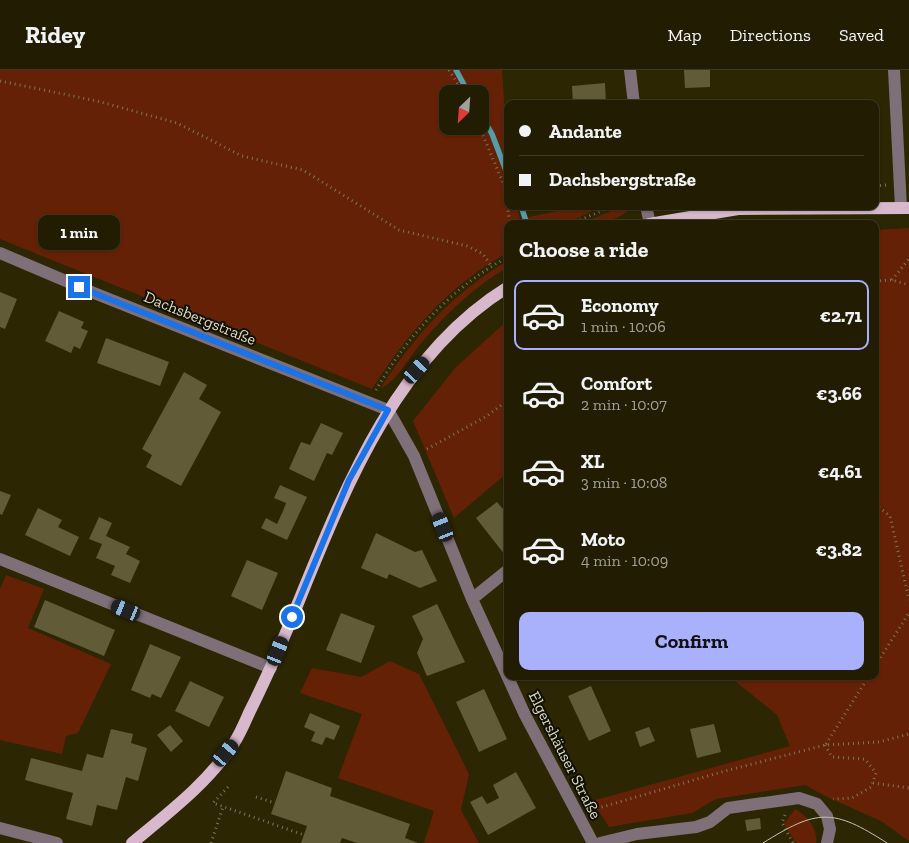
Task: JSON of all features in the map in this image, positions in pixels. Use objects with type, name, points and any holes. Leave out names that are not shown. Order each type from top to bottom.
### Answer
[{"type":"main road","points":[[879,208],[905,208]]},
{"type":"main road","points":[[673,220],[732,210]]},
{"type":"main road","points":[[132,843],[192,793],[234,743],[271,668],[349,480],[388,410],[417,370],[442,342],[474,311],[504,290]]},
{"type":"street","points":[[630,70],[634,100]]},
{"type":"street","points":[[894,70],[905,208]]},
{"type":"street","name":"Dachsbergstraße","points":[[0,253],[94,293],[388,410]]},
{"type":"street","name":"Elgershäuser Straße","points":[[388,410],[414,456],[472,599],[504,669]]},
{"type":"street","points":[[0,559],[271,668]]},
{"type":"street","points":[[472,599],[504,573]]},
{"type":"street","name":"Elgershäuser Straße","points":[[509,680],[576,815],[593,843]]},
{"type":"street","points":[[600,843],[637,834],[696,827],[710,822],[728,808],[799,798],[817,804],[827,816],[830,829],[826,843]]},
{"type":"street","points":[[0,828],[57,843]]},
{"type":"path","points":[[449,70],[458,85]]},
{"type":"path","points":[[0,80],[97,101],[177,124],[242,156],[304,170],[399,230],[467,246],[483,254],[491,266]]},
{"type":"path","points":[[484,135],[504,185]]},
{"type":"path","points":[[580,220],[604,210]]},
{"type":"path","points":[[369,403],[394,361],[413,336],[451,297],[491,266],[504,259]]},
{"type":"path","points":[[892,280],[909,259]]},
{"type":"path","points":[[879,281],[892,280],[909,285]]},
{"type":"path","points":[[414,456],[486,416],[504,403]]},
{"type":"path","points":[[879,507],[890,516],[909,600]]},
{"type":"path","points":[[879,660],[909,613]]},
{"type":"path","points":[[825,745],[866,680]]},
{"type":"path","points":[[576,815],[709,776],[825,745],[879,742],[909,734]]},
{"type":"path","points":[[825,745],[832,757],[865,759],[876,773],[871,787],[852,798],[834,799]]},
{"type":"path","points":[[872,784],[909,788]]},
{"type":"path","points":[[228,787],[213,803],[304,836]]},
{"type":"path","points":[[256,797],[275,804]]},
{"type":"path","points":[[793,843],[782,823],[787,812],[799,798]]},
{"type":"path","points":[[211,843],[223,807]]},
{"type":"shaded area","points":[[0,70],[502,70],[504,100],[504,210],[518,210],[520,219],[562,210],[595,210],[573,220],[504,220],[504,255],[466,280],[431,312],[385,369],[372,389],[0,239]]},
{"type":"shaded area","points":[[613,210],[629,210],[622,215],[608,220],[590,220]]},
{"type":"shaded area","points":[[909,228],[909,841],[881,821],[805,785],[716,799],[692,813],[609,827],[592,801],[790,746],[777,715],[734,680],[879,680],[879,230]]},
{"type":"shaded area","points":[[504,263],[504,270],[484,283],[452,310],[423,341],[398,374],[380,389],[407,351],[436,317],[469,287]]},
{"type":"shaded area","points":[[504,324],[504,476],[454,518],[413,421],[456,367]]},
{"type":"shaded area","points":[[6,575],[44,589],[28,628],[111,664],[78,733],[66,736],[62,754],[0,740],[0,589]]},
{"type":"shaded area","points":[[390,661],[419,674],[469,774],[461,810],[479,843],[424,843],[434,811],[338,778],[362,714],[300,693],[312,668],[361,677]]},
{"type":"shaded area","points":[[795,809],[811,823],[816,843],[796,843],[784,824]]},
{"type":"building","points":[[684,70],[710,70],[710,87],[685,88]]},
{"type":"building","points":[[605,83],[606,100],[573,100],[572,86]]},
{"type":"building","points":[[0,292],[17,299],[5,329],[0,327]]},
{"type":"building","points":[[59,311],[84,322],[81,328],[88,331],[80,349],[74,346],[71,353],[45,341]]},
{"type":"building","points":[[106,338],[169,362],[160,386],[97,363]]},
{"type":"building","points":[[184,372],[207,385],[199,399],[221,412],[181,486],[146,467],[152,455],[142,449]]},
{"type":"building","points":[[321,423],[343,433],[332,455],[327,453],[314,481],[289,469],[301,442],[310,445]]},
{"type":"building","points":[[280,485],[307,497],[287,540],[261,528],[266,518],[277,524],[283,511],[286,503],[274,498]]},
{"type":"building","points":[[0,491],[11,495],[2,515],[0,514]]},
{"type":"building","points":[[497,502],[504,510],[504,554],[476,518]]},
{"type":"building","points":[[38,508],[62,520],[58,527],[79,537],[70,556],[25,535]]},
{"type":"building","points":[[99,517],[112,523],[106,536],[130,547],[126,554],[140,561],[130,583],[111,575],[115,566],[96,558],[102,544],[89,539]]},
{"type":"building","points":[[376,533],[415,552],[422,550],[437,581],[420,588],[389,574],[387,579],[361,568]]},
{"type":"building","points":[[247,560],[278,573],[262,610],[231,596]]},
{"type":"building","points":[[45,600],[115,630],[104,656],[34,627]]},
{"type":"building","points":[[437,604],[465,662],[427,676],[417,653],[423,639],[412,616]]},
{"type":"building","points":[[341,613],[375,626],[361,663],[326,650]]},
{"type":"building","points":[[150,644],[181,657],[161,698],[152,694],[150,698],[131,690]]},
{"type":"building","points":[[190,681],[224,697],[209,727],[175,711]]},
{"type":"building","points":[[591,686],[611,731],[589,741],[568,696]]},
{"type":"building","points":[[484,689],[507,739],[479,752],[456,702]]},
{"type":"building","points":[[310,713],[340,726],[334,740],[326,737],[322,745],[311,741],[315,732],[304,727]]},
{"type":"building","points":[[714,724],[721,752],[697,758],[690,729]]},
{"type":"building","points":[[170,725],[183,741],[171,752],[157,735]]},
{"type":"building","points":[[649,727],[655,741],[640,747],[635,732]]},
{"type":"building","points":[[111,729],[133,734],[131,743],[147,748],[138,781],[126,777],[117,810],[97,805],[92,826],[66,819],[73,793],[25,780],[31,758],[82,771],[87,754],[103,758]]},
{"type":"building","points":[[286,771],[332,788],[330,796],[410,824],[405,838],[418,843],[357,843],[342,838],[340,843],[301,843],[307,826],[271,814]]},
{"type":"building","points":[[516,772],[536,808],[488,835],[470,802],[482,796],[487,804],[499,798],[493,785]]},
{"type":"building","points":[[760,818],[761,829],[747,831],[745,820]]},
{"type":"waterway","points":[[456,70],[464,85]]},
{"type":"waterway","points":[[489,129],[504,166]]},
{"type":"waterway","points":[[522,210],[526,220]]},
{"type":"tram line","points":[[763,843],[798,824],[825,817],[852,823],[887,843]]},
{"type":"route","points":[[79,287],[388,410],[349,480],[292,617]]}]
